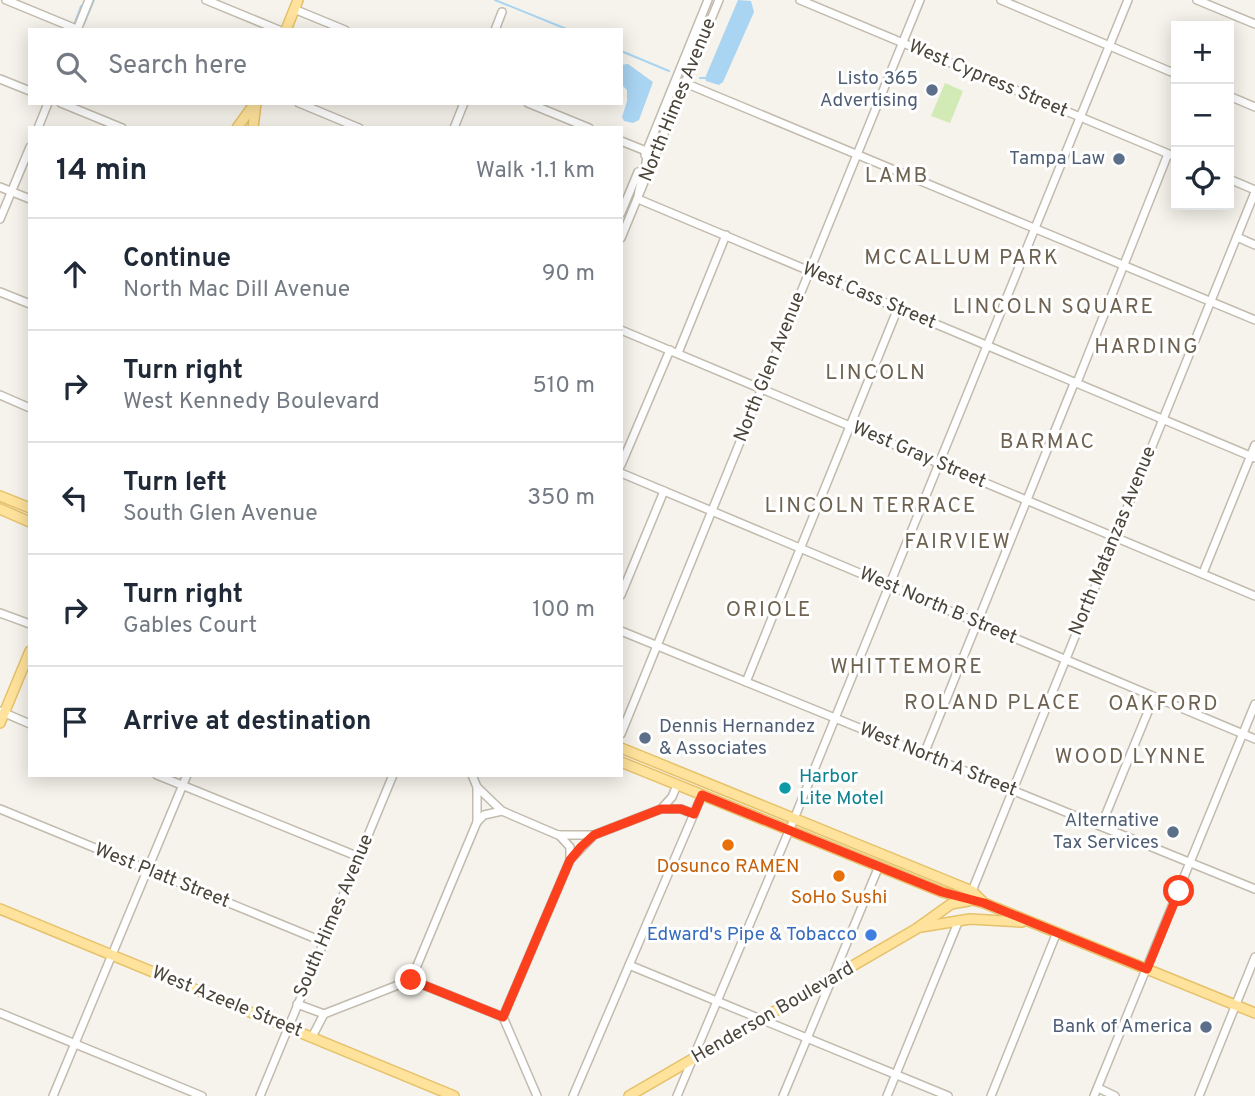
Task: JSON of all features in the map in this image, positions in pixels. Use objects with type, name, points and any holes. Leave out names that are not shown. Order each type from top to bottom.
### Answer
[{"type":"main road","points":[[287,28],[296,5]]},
{"type":"main road","points":[[239,126],[254,105]]},
{"type":"main road","points":[[253,126],[256,105]]},
{"type":"main road","points":[[0,496],[28,507]]},
{"type":"main road","points":[[0,509],[28,521]]},
{"type":"main road","points":[[0,723],[2,712],[28,655]]},
{"type":"main road","points":[[623,749],[971,891],[984,903]]},
{"type":"main road","points":[[623,763],[942,892],[984,903],[1255,1013]]},
{"type":"main road","name":"Henderson Boulevard","points":[[629,1096],[916,929],[951,904],[970,901],[984,903]]},
{"type":"main road","name":"West Azeele Street","points":[[0,909],[454,1096]]},
{"type":"main road","name":"Henderson Boulevard","points":[[916,929],[959,919],[1032,922]]},
{"type":"street","points":[[6,0],[73,28]]},
{"type":"street","points":[[79,28],[89,0]]},
{"type":"street","points":[[206,0],[274,28]]},
{"type":"street","name":"North Himes Avenue","points":[[623,208],[708,0]]},
{"type":"street","name":"North Himes Avenue","points":[[623,233],[719,0]]},
{"type":"street","name":"West Cypress Street","points":[[800,0],[1171,156]]},
{"type":"street","name":"North Glen Avenue","points":[[623,729],[920,0]]},
{"type":"street","points":[[1001,0],[1171,72]]},
{"type":"street","points":[[677,1096],[790,831],[1128,0]]},
{"type":"street","points":[[1197,0],[1255,24]]},
{"type":"street","points":[[296,5],[341,28]]},
{"type":"street","points":[[496,28],[502,12]]},
{"type":"street","points":[[666,129],[663,125],[684,74],[682,63]]},
{"type":"street","points":[[0,79],[28,90]]},
{"type":"street","points":[[685,83],[1255,320]]},
{"type":"street","points":[[1234,98],[1255,107]]},
{"type":"street","points":[[39,126],[47,105]]},
{"type":"street","points":[[66,105],[117,126]]},
{"type":"street","points":[[304,105],[354,126]]},
{"type":"street","points":[[455,126],[463,105]]},
{"type":"street","points":[[533,105],[584,126]]},
{"type":"street","points":[[623,142],[646,151],[648,157],[638,186],[638,199]]},
{"type":"street","points":[[0,219],[28,152]]},
{"type":"street","points":[[924,754],[1124,266],[1171,158]]},
{"type":"street","points":[[1234,181],[1255,191]]},
{"type":"street","points":[[0,187],[28,198]]},
{"type":"street","name":"North Matanzas Avenue","points":[[971,891],[1255,191]]},
{"type":"street","name":"West Cass Street","points":[[638,199],[1253,457]]},
{"type":"street","points":[[623,461],[726,235]]},
{"type":"street","points":[[1237,237],[1255,245]]},
{"type":"street","points":[[0,292],[28,303]]},
{"type":"street","points":[[746,682],[898,308]]},
{"type":"street","name":"West Gray Street","points":[[623,331],[1255,596]]},
{"type":"street","points":[[0,396],[28,407]]},
{"type":"street","points":[[1203,573],[1253,457],[1255,445]]},
{"type":"street","name":"West North B Street","points":[[623,473],[1255,739]]},
{"type":"street","points":[[623,590],[664,491]]},
{"type":"street","points":[[0,613],[28,623]]},
{"type":"street","name":"West North A Street","points":[[623,632],[1255,889]]},
{"type":"street","points":[[1101,826],[1154,697]]},
{"type":"street","points":[[1115,1096],[1096,1092],[1255,704]]},
{"type":"street","points":[[2,712],[28,722]]},
{"type":"street","points":[[162,777],[359,857]]},
{"type":"street","points":[[54,1096],[186,777]]},
{"type":"street","name":"South Himes Avenue","points":[[260,1096],[392,777]]},
{"type":"street","points":[[473,777],[477,787],[477,822]]},
{"type":"street","points":[[661,809],[672,797],[677,785]]},
{"type":"street","points":[[477,787],[502,811],[558,835],[570,847],[570,860]]},
{"type":"street","points":[[573,1096],[702,795]]},
{"type":"street","points":[[558,835],[594,835],[661,809],[681,809],[694,814]]},
{"type":"street","name":"West Platt Street","points":[[0,810],[324,942]]},
{"type":"street","points":[[411,980],[477,822],[484,815],[502,811]]},
{"type":"street","points":[[503,1017],[570,860],[594,835]]},
{"type":"street","points":[[783,1096],[879,866]]},
{"type":"street","points":[[887,1096],[959,919]]},
{"type":"street","points":[[991,1096],[1057,932]]},
{"type":"street","points":[[1199,1096],[1255,957]]},
{"type":"street","points":[[629,965],[948,1096]]},
{"type":"street","points":[[312,1037],[324,1014],[411,980],[503,1017],[537,1096]]},
{"type":"street","points":[[297,1004],[324,1014]]},
{"type":"street","points":[[0,1013],[202,1096]]},
{"type":"green space","points":[[945,83],[963,91],[950,123],[931,116]]},
{"type":"water","points":[[738,0],[751,1],[754,12],[723,82],[719,85],[706,81],[705,78]]},
{"type":"water","points":[[628,64],[653,82],[639,120],[633,123],[624,121],[622,117],[627,101],[627,90],[623,86],[623,65]]},
{"type":"waterway","points":[[84,24],[94,0]]},
{"type":"waterway","points":[[495,0],[564,28]]},
{"type":"waterway","points":[[75,22],[81,6]]},
{"type":"waterway","points":[[623,52],[669,71]]},
{"type":"waterway","points":[[700,78],[705,78]]},
{"type":"place","name":"Listo 365 Advertising","points":[[932,90]]},
{"type":"place","name":"Tampa Law","points":[[1119,159]]},
{"type":"place","name":"Dennis Hernandez & Associates","points":[[645,738]]},
{"type":"place","name":"Harbor Lite Motel","points":[[785,788]]},
{"type":"place","name":"Alternative Tax Services","points":[[1173,832]]},
{"type":"place","name":"Dosunco RAMEN","points":[[728,845]]},
{"type":"place","name":"SoHo Sushi","points":[[839,876]]},
{"type":"place","name":"Edward's Pipe & Tobacco","points":[[871,935]]},
{"type":"place","name":"Bank of America","points":[[1206,1027]]},
{"type":"district","name":"LAMB","points":[[897,176]]},
{"type":"district","name":"MCCALLUM PARK","points":[[962,258]]},
{"type":"district","name":"LINCOLN SQUARE","points":[[1054,307]]},
{"type":"district","name":"HARDING","points":[[1147,347]]},
{"type":"district","name":"LINCOLN","points":[[876,373]]},
{"type":"district","name":"BARMAC","points":[[1048,442]]},
{"type":"district","name":"LINCOLN TERRACE","points":[[871,506]]},
{"type":"district","name":"FAIRVIEW","points":[[958,542]]},
{"type":"district","name":"ORIOLE","points":[[769,610]]},
{"type":"district","name":"WHITTEMORE","points":[[907,667]]},
{"type":"district","name":"ROLAND PLACE","points":[[993,703]]},
{"type":"district","name":"OAKFORD","points":[[1164,704]]},
{"type":"district","name":"WOOD LYNNE","points":[[1131,757]]},
{"type":"route","points":[[411,980],[503,1017],[570,860],[581,847],[594,835],[661,809],[681,809],[694,814],[702,795],[942,892],[984,903],[1147,969],[1179,891]]}]
